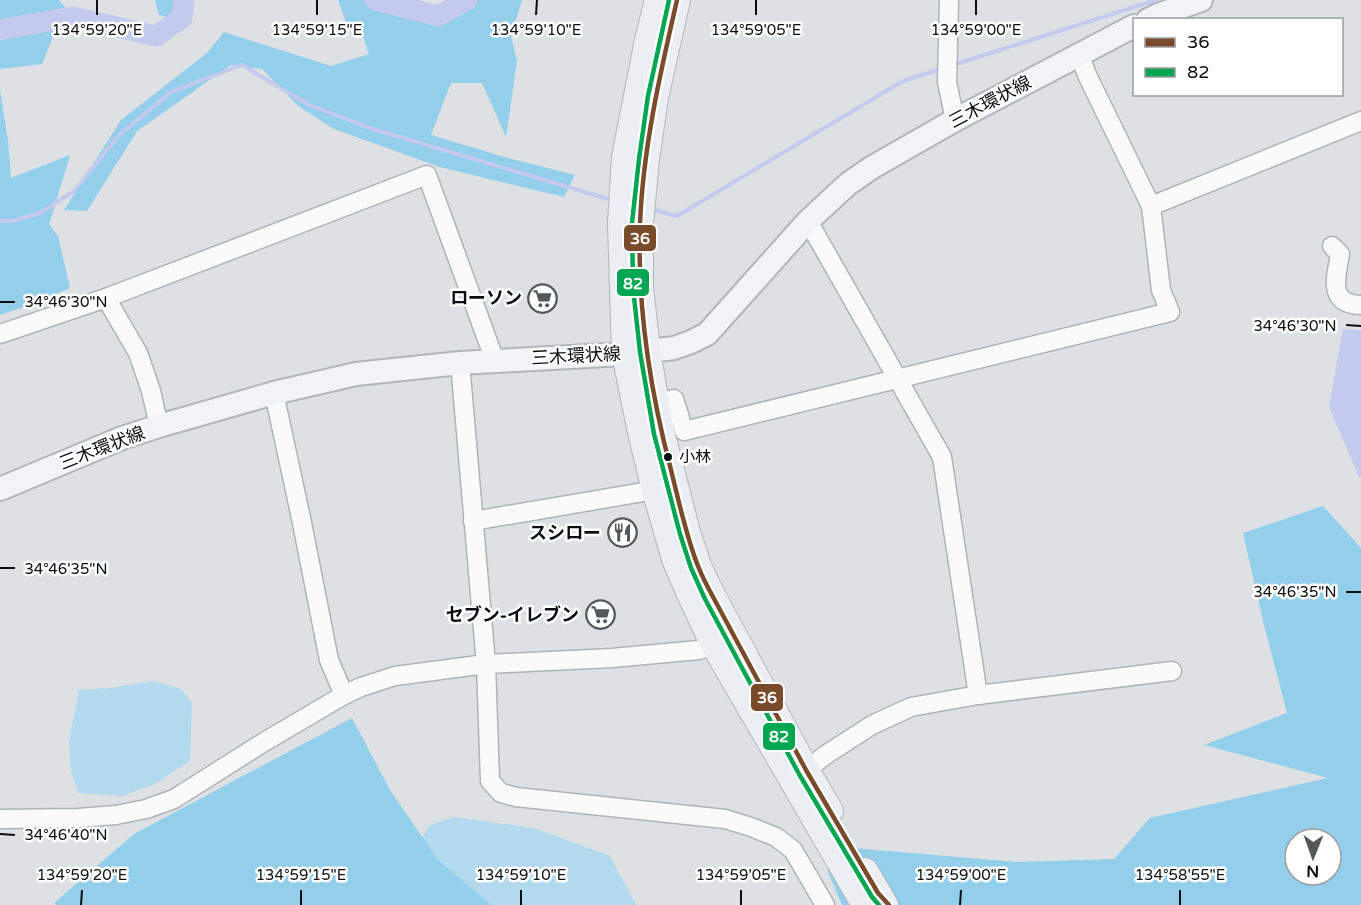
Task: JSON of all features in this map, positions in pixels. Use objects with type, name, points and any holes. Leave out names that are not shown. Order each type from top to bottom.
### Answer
[{"type":"highway","points":[[658,0],[625,157],[621,223],[636,353],[640,428],[675,559],[689,592],[724,641],[806,770],[874,902]]},
{"type":"highway","points":[[677,0],[655,98],[646,160],[640,223],[640,287],[636,353],[656,403],[661,432],[687,532],[712,595],[724,641],[874,902]]},
{"type":"main road","points":[[1152,18],[1201,0]]},
{"type":"main road","name":"三木環状線","points":[[0,489],[122,438],[159,426],[274,393],[356,374],[460,363],[636,353],[674,348],[691,342],[707,334],[808,221],[848,184],[871,168],[955,120],[1133,27]]},
{"type":"street","points":[[952,1],[947,82],[955,120]]},
{"type":"street","points":[[656,403],[674,399],[684,431],[1170,312],[1161,290],[1151,206],[1079,54]]},
{"type":"street","points":[[1151,206],[1361,121]]},
{"type":"street","points":[[0,334],[106,298],[427,175],[495,361]]},
{"type":"street","points":[[808,221],[942,458],[978,695]]},
{"type":"street","points":[[1332,246],[1340,255],[1335,287],[1340,298],[1350,304],[1361,305]]},
{"type":"street","points":[[106,298],[138,353],[152,391],[159,426]]},
{"type":"street","points":[[460,363],[486,664],[490,781],[501,793],[516,797],[725,819],[751,826],[776,837],[794,850],[825,905]]},
{"type":"street","points":[[274,393],[329,660],[344,695]]},
{"type":"street","points":[[473,521],[655,490]]},
{"type":"street","points":[[0,819],[116,815],[146,809],[174,799],[344,695],[396,676],[486,664],[623,657],[699,650],[724,641]]},
{"type":"street","points":[[806,770],[826,754],[872,725],[910,707],[978,695],[1172,671]]},
{"type":"shaded area","points":[[0,0],[59,0],[65,7],[42,64],[0,69]]},
{"type":"shaded area","points":[[155,0],[175,0],[174,10],[168,17],[159,15]]},
{"type":"shaded area","points":[[338,0],[367,0],[380,8],[425,20],[463,0],[522,0],[511,36],[517,61],[506,137],[482,83],[451,83],[431,135],[575,175],[564,197],[440,167],[334,129],[298,106],[262,69],[231,65],[137,131],[87,211],[64,210],[121,120],[207,53],[224,32],[331,66],[369,54],[360,28],[347,25]]},
{"type":"shaded area","points":[[0,89],[11,178],[70,155],[49,225],[58,236],[70,288],[0,315]]},
{"type":"shaded area","points":[[1343,329],[1361,330],[1361,477],[1359,477],[1329,407]]},
{"type":"shaded area","points":[[1323,506],[1361,548],[1361,905],[842,905],[828,872],[829,846],[1017,862],[1114,859],[1150,818],[1328,778],[1204,745],[1287,713],[1243,533]]},
{"type":"shaded area","points":[[153,681],[181,689],[192,703],[190,761],[155,784],[123,796],[79,793],[71,772],[69,742],[79,690],[111,688]]},
{"type":"shaded area","points":[[352,718],[390,790],[438,860],[491,905],[57,905],[54,903],[134,834]]},
{"type":"shaded area","points":[[454,817],[534,828],[610,856],[636,905],[390,905],[409,858],[430,825]]},
{"type":"waterway","points":[[0,30],[72,17],[156,36],[182,18],[184,0]]},
{"type":"waterway","points":[[375,0],[438,16],[467,0]]},
{"type":"waterway","points":[[953,65],[1156,0]]},
{"type":"waterway","points":[[0,221],[13,221],[40,213],[74,191],[119,135],[171,92],[242,65],[309,105],[373,129],[615,201]]},
{"type":"waterway","points":[[651,209],[677,216],[903,81],[943,68]]},
{"type":"transit line","name":"82","points":[[669,0],[648,96],[632,223],[633,288],[640,352],[654,434],[680,534],[691,568],[705,599],[799,774],[872,897],[879,905]]},
{"type":"transit line","name":"36","points":[[677,0],[649,139],[640,224],[643,317],[651,379],[664,440],[686,531],[705,581],[806,770],[878,893],[889,905]]},
{"type":"place","name":"ローソン","points":[[543,298]]},
{"type":"place","name":"小林","points":[[668,457]]},
{"type":"place","name":"スシロー","points":[[622,533]]},
{"type":"place","name":"セブン-イレブン","points":[[600,615]]}]
